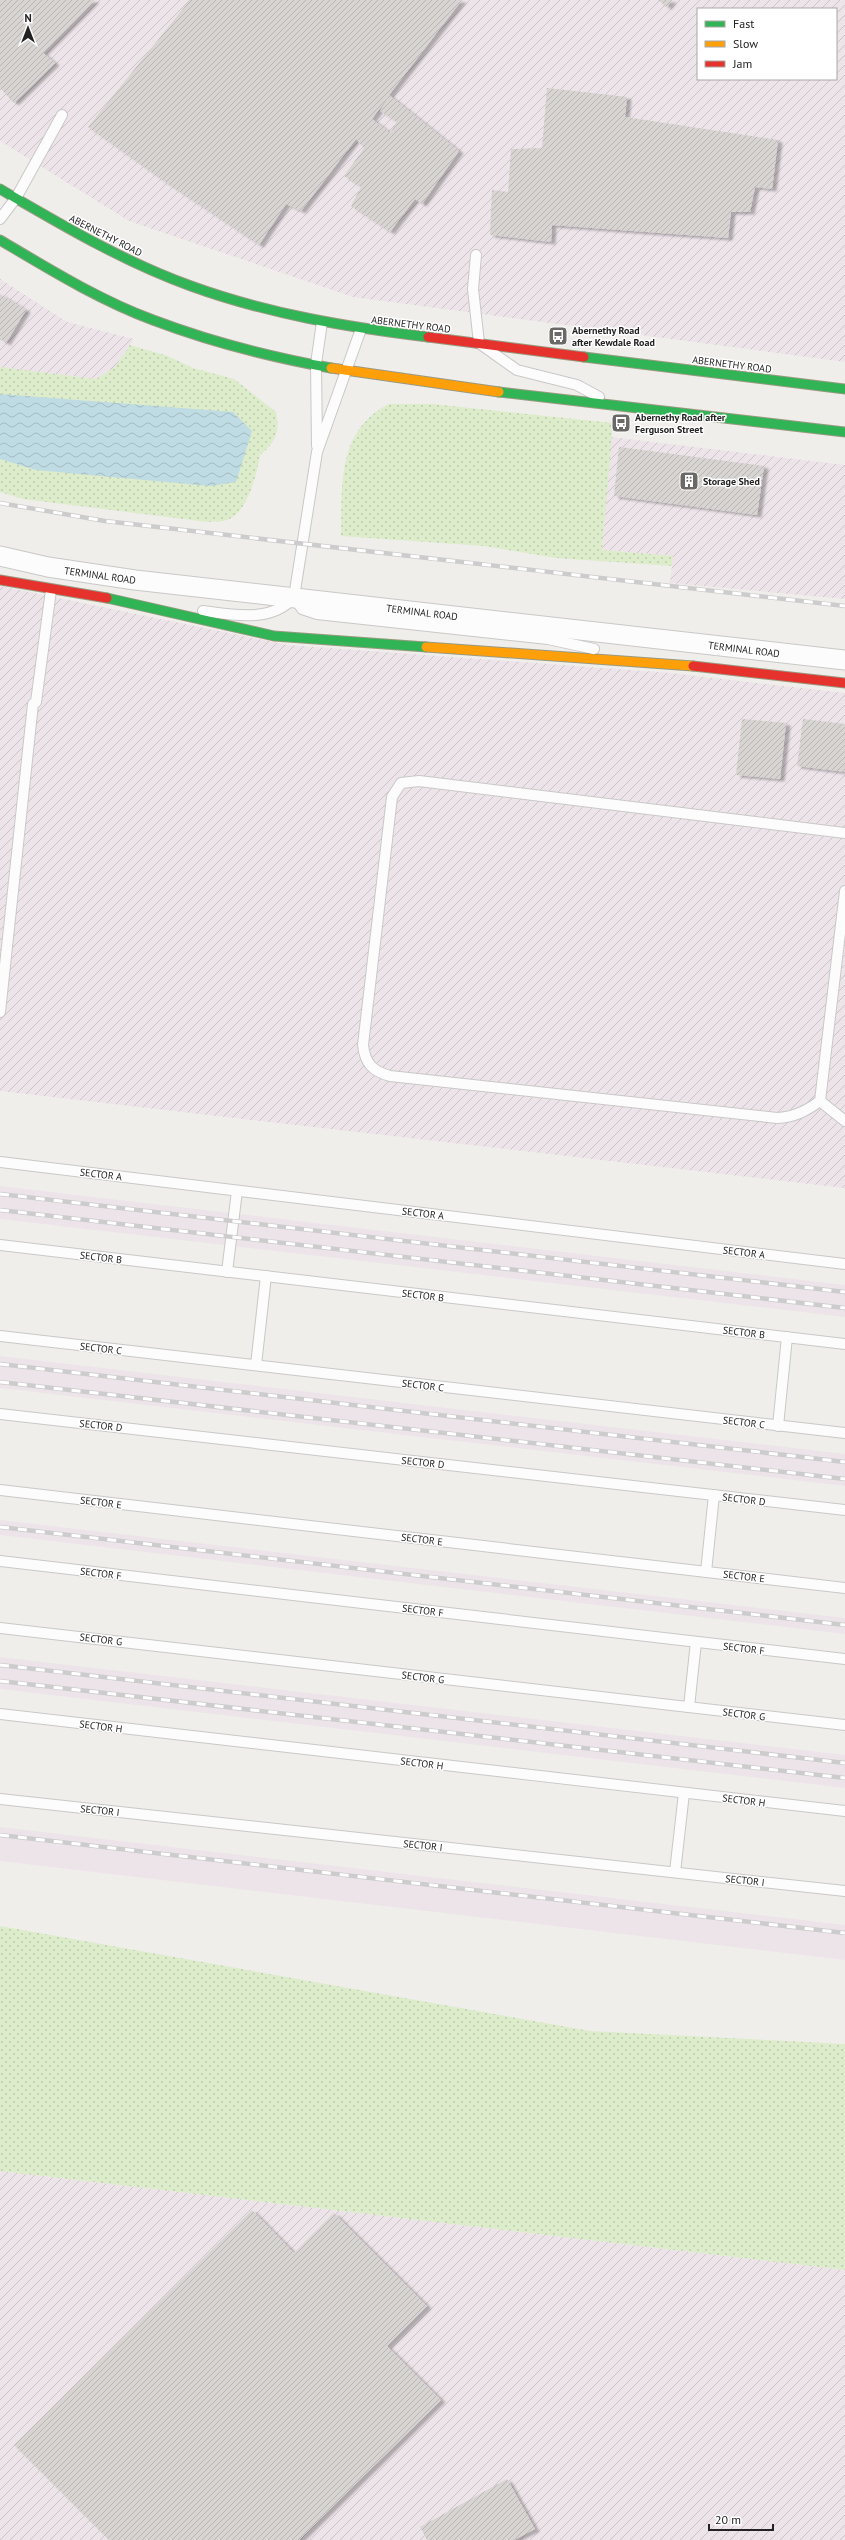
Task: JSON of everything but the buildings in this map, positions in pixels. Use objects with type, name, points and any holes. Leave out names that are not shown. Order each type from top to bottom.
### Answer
[{"type":"main road","name":"ABERNETHY ROAD","points":[[0,189],[88,240],[152,270],[218,296],[322,322],[361,329],[845,389]]},
{"type":"main road","points":[[0,240],[68,280],[154,320],[209,340],[262,354],[347,370],[435,384],[845,432]]},
{"type":"main road","points":[[0,580],[133,603],[245,631],[274,636],[663,663],[845,683]]},
{"type":"street","name":"TERMINAL ROAD","points":[[0,556],[85,573],[845,660]]},
{"type":"lane","points":[[0,219],[16,198],[62,115]]},
{"type":"lane","points":[[476,255],[473,289],[479,343],[517,370],[577,385],[613,405]]},
{"type":"lane","points":[[322,322],[316,364],[317,452],[294,597],[302,609],[317,614],[548,639],[663,663]]},
{"type":"lane","points":[[317,452],[361,329]]},
{"type":"lane","points":[[0,1012],[34,704],[36,702],[51,590]]},
{"type":"lane","points":[[133,603],[250,615],[278,609],[294,597]]},
{"type":"lane","points":[[845,833],[419,780],[401,783],[392,797],[364,1056],[370,1066],[378,1073],[390,1076],[777,1118],[791,1118],[804,1113],[820,1101],[845,891]]},
{"type":"lane","points":[[820,1101],[845,1121]]},
{"type":"lane","name":"SECTOR A","points":[[0,1162],[845,1264]]},
{"type":"lane","points":[[227,1272],[237,1191]]},
{"type":"lane","name":"SECTOR B","points":[[0,1246],[845,1344]]},
{"type":"lane","points":[[256,1365],[266,1276]]},
{"type":"lane","name":"SECTOR C","points":[[0,1336],[845,1433]]},
{"type":"lane","points":[[778,1426],[787,1338]]},
{"type":"lane","name":"SECTOR D","points":[[0,1414],[845,1510]]},
{"type":"lane","name":"SECTOR E","points":[[0,1490],[845,1588]]},
{"type":"lane","points":[[706,1572],[714,1495]]},
{"type":"lane","name":"SECTOR F","points":[[0,1561],[845,1659]]},
{"type":"lane","name":"SECTOR G","points":[[0,1628],[845,1725]]},
{"type":"lane","points":[[689,1707],[696,1642]]},
{"type":"lane","name":"SECTOR H","points":[[0,1714],[845,1811]]},
{"type":"lane","points":[[675,1872],[684,1792]]},
{"type":"lane","name":"SECTOR I","points":[[0,1799],[845,1891]]},
{"type":"shaded area","points":[[0,0],[845,0],[845,362],[353,297],[129,221],[0,141]]},
{"type":"shaded area","points":[[0,279],[67,322],[134,339],[115,367],[96,379],[0,368]]},
{"type":"shaded area","points":[[611,437],[845,465],[845,599],[670,583],[673,556],[602,550]]},
{"type":"shaded area","points":[[0,586],[288,645],[671,673],[845,693],[845,1188],[0,1091]]},
{"type":"shaded area","points":[[0,1186],[845,1285],[845,1317],[0,1219]]},
{"type":"shaded area","points":[[0,1356],[845,1454],[845,1486],[0,1388]]},
{"type":"shaded area","points":[[0,1520],[845,1618],[845,1634],[0,1535]]},
{"type":"shaded area","points":[[0,1657],[845,1755],[845,1788],[0,1689]]},
{"type":"shaded area","points":[[0,1827],[845,1925],[845,1960],[0,1861]]},
{"type":"shaded area","points":[[0,2171],[845,2270],[845,2540],[0,2540]]},
{"type":"green space","points":[[130,345],[168,356],[193,368],[234,379],[276,412],[276,436],[270,446],[260,455],[257,472],[250,492],[241,509],[234,516],[225,521],[208,522],[23,499],[0,492],[0,367],[96,379],[115,367]]},
{"type":"green space","points":[[389,404],[433,404],[613,423],[602,550],[673,556],[672,566],[556,558],[484,546],[341,536],[343,479],[351,444],[360,428],[372,415]]},
{"type":"green space","points":[[0,1926],[590,2031],[845,2044],[845,2270],[0,2171]]},
{"type":"water","points":[[0,394],[233,412],[252,431],[236,482],[210,486],[36,470],[0,459]]},
{"type":"railway","points":[[0,503],[105,521],[845,606]]},
{"type":"railway","points":[[0,1194],[845,1292]]},
{"type":"railway","points":[[0,1210],[845,1308]]},
{"type":"railway","points":[[0,1364],[845,1462]]},
{"type":"railway","points":[[0,1382],[845,1479]]},
{"type":"railway","points":[[0,1527],[845,1625]]},
{"type":"railway","points":[[0,1665],[845,1763]]},
{"type":"railway","points":[[0,1681],[845,1778]]},
{"type":"railway","points":[[0,1835],[845,1933]]},
{"type":"traffic: fast","points":[[0,189],[117,254],[191,286],[220,296],[278,312],[338,324],[428,337]]},
{"type":"traffic: fast","points":[[0,240],[94,294],[153,320],[241,348],[331,368]]},
{"type":"traffic: fast","points":[[584,357],[845,389]]},
{"type":"traffic: fast","points":[[499,392],[845,432]]},
{"type":"traffic: fast","points":[[107,598],[274,636],[426,647]]},
{"type":"traffic: slow","points":[[331,368],[499,392]]},
{"type":"traffic: slow","points":[[426,647],[693,666]]},
{"type":"traffic: jam","points":[[428,337],[584,357]]},
{"type":"traffic: jam","points":[[0,580],[107,598]]},
{"type":"traffic: jam","points":[[693,666],[845,683]]},
{"type":"place","name":"Abernethy Road after Kewdale Road","points":[[558,336]]},
{"type":"place","name":"Abernethy Road after Ferguson Street","points":[[621,423]]},
{"type":"place","name":"Storage Shed","points":[[689,481]]}]
